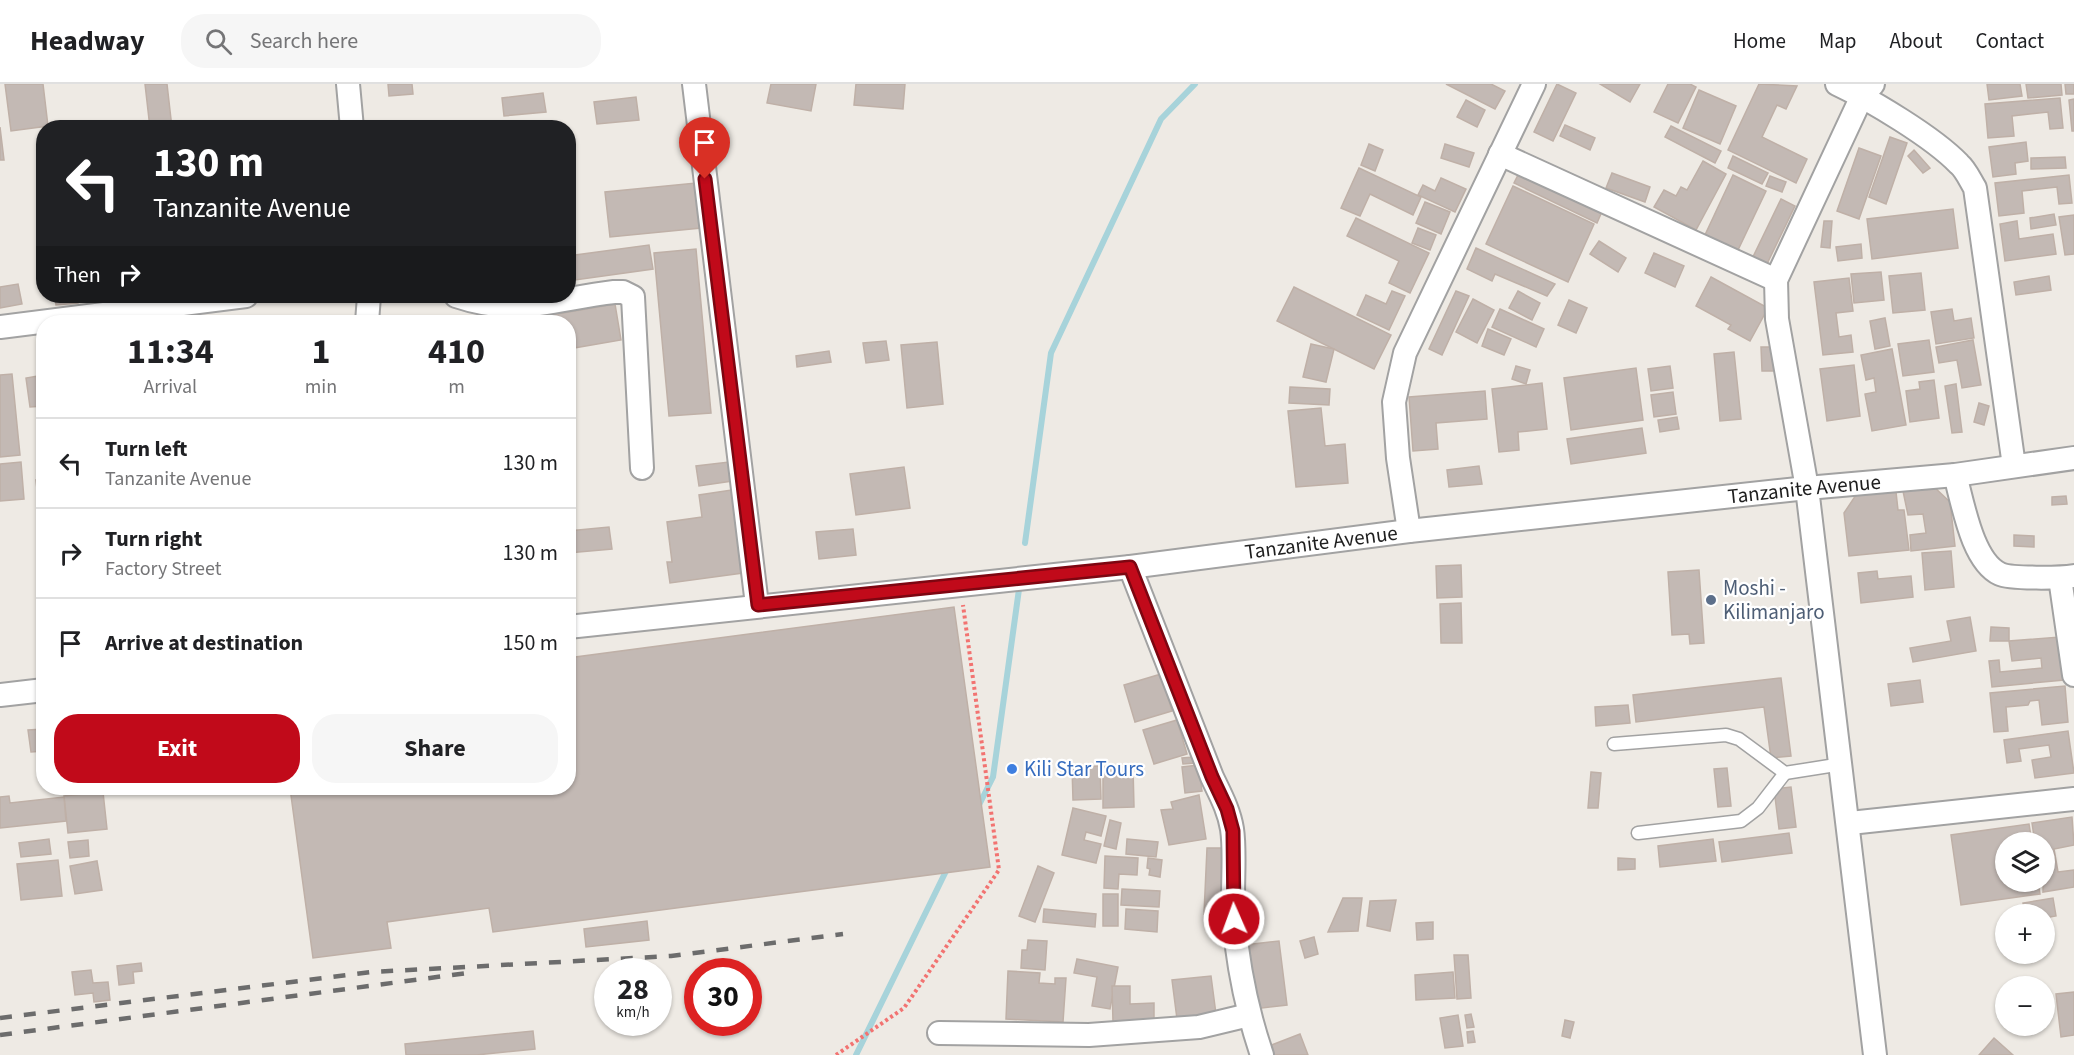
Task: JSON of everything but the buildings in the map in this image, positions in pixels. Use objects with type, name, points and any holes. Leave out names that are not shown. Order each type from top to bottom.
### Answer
[{"type":"street","points":[[348,84],[351,120]]},
{"type":"street","points":[[694,84],[758,605]]},
{"type":"street","points":[[1409,531],[1398,458],[1394,402],[1405,353],[1534,84]]},
{"type":"street","points":[[1837,84],[1867,90],[1961,165],[1975,188],[2014,466]]},
{"type":"street","points":[[1867,90],[1776,280],[1777,319],[1807,488],[1850,823],[1875,1055]]},
{"type":"street","points":[[1500,154],[1776,280]]},
{"type":"street","points":[[576,297],[614,292],[623,292],[633,297],[642,468]]},
{"type":"street","points":[[95,315],[190,303]]},
{"type":"street","points":[[477,303],[505,307],[534,303]]},
{"type":"street","points":[[0,327],[36,322]]},
{"type":"street","name":"Tanzanite Avenue","points":[[576,626],[1130,567],[1409,531],[1807,488],[1955,475],[2074,458]]},
{"type":"street","points":[[1955,475],[1974,542],[1987,564],[2001,575],[2067,577],[2074,675]]},
{"type":"street","points":[[1130,567],[1212,777],[1227,809],[1233,831],[1234,919],[1249,1015],[1262,1055]]},
{"type":"street","points":[[0,695],[36,691]]},
{"type":"street","points":[[1850,823],[2074,799]]},
{"type":"street","points":[[939,1033],[1089,1035],[1199,1027],[1249,1015]]},
{"type":"lane","points":[[1614,744],[1726,735],[1739,739],[1785,773]]},
{"type":"lane","points":[[1638,833],[1741,821],[1758,808],[1785,773],[1842,764]]},
{"type":"path","points":[[836,1055],[904,1008],[999,870],[960,585]]},
{"type":"waterway","points":[[1025,543],[1051,353],[1161,119],[1195,84]]},
{"type":"waterway","points":[[978,807],[993,777],[1020,582]]},
{"type":"waterway","points":[[856,1055],[948,867]]},
{"type":"railway","points":[[0,1018],[372,972],[671,956],[843,934]]},
{"type":"railway","points":[[0,1035],[467,973]]},
{"type":"place","name":"Moshi - Kilimanjaro","points":[[1711,600]]},
{"type":"place","name":"Kili Star Tours","points":[[1012,769]]},
{"type":"route","points":[[705,179],[758,605],[1130,567],[1212,777],[1227,809],[1233,831],[1234,919]]}]
